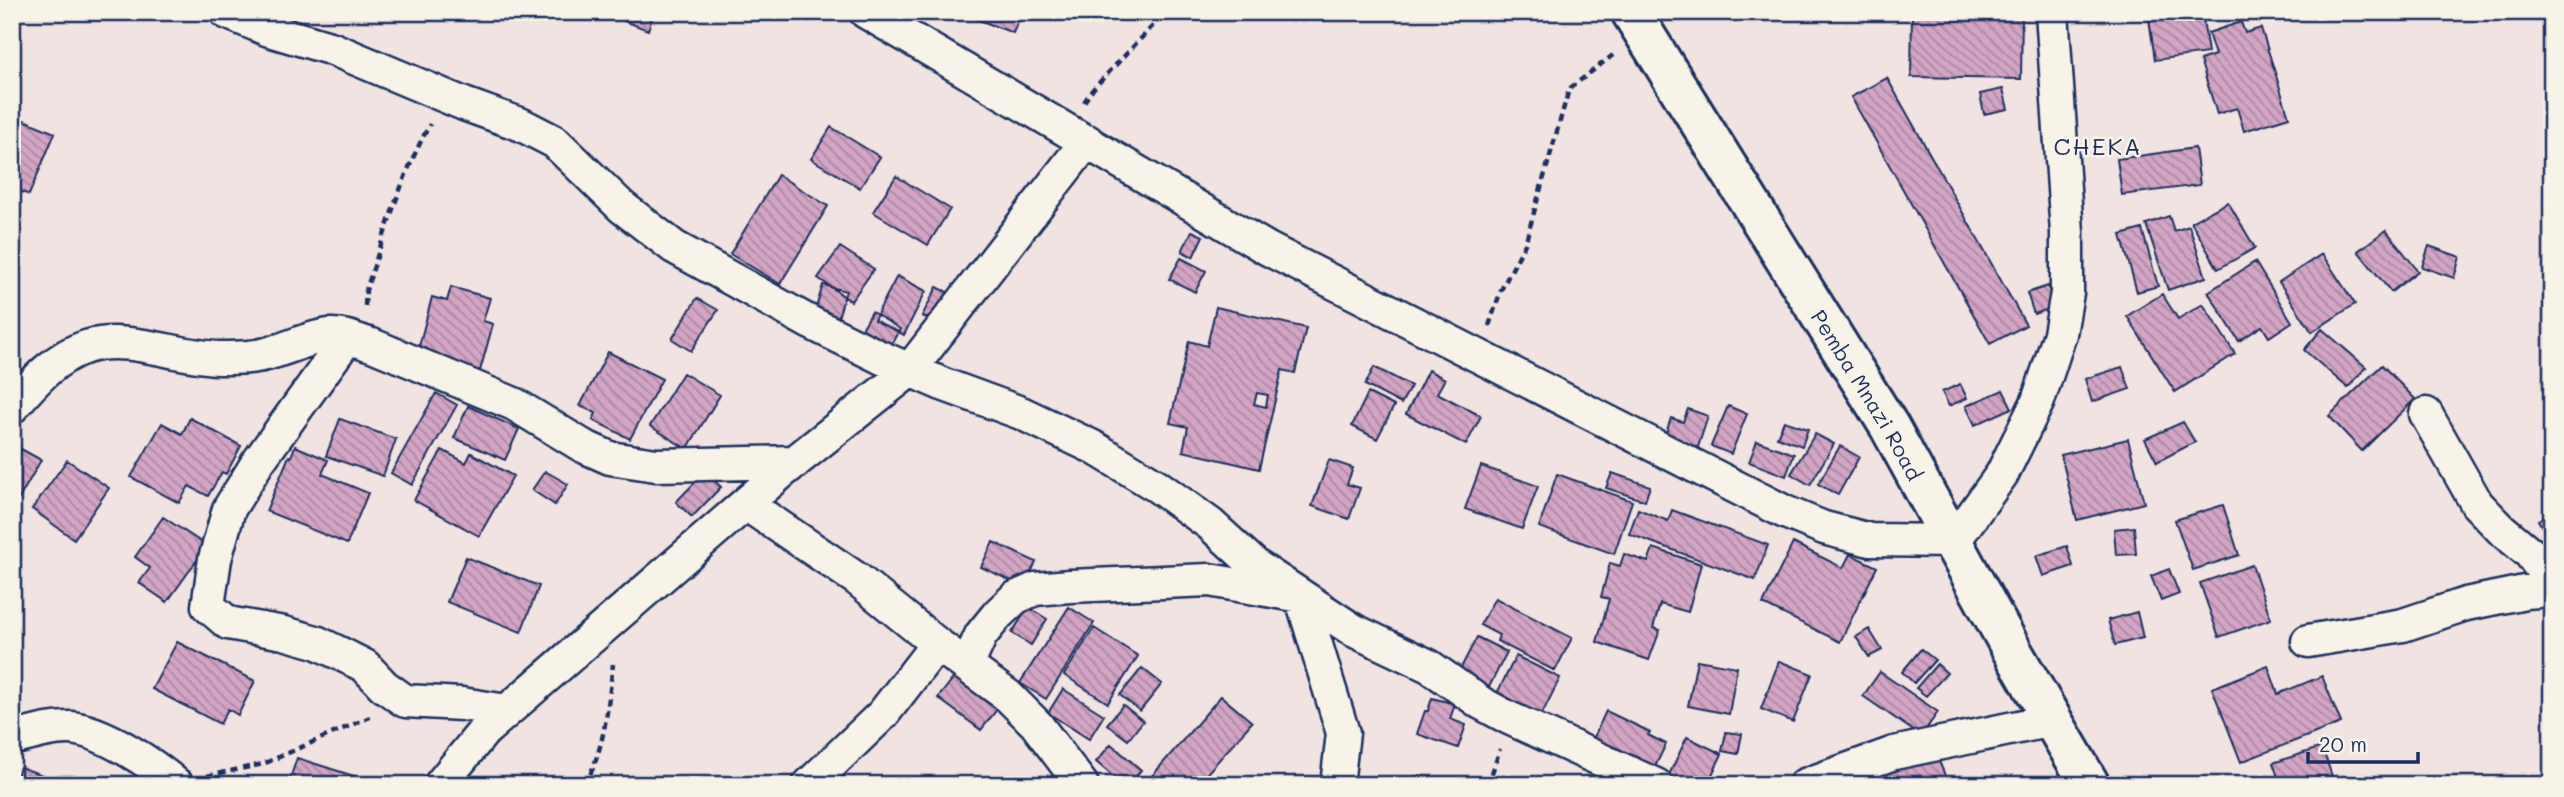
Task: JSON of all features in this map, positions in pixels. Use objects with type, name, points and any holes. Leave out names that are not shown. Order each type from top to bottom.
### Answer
[{"type":"main road","name":"Pemba Mnazi Road","points":[[1637,22],[1889,426],[2090,785]]},
{"type":"street","points":[[226,12],[269,30],[333,49],[464,104],[522,125],[555,142],[622,207],[674,247],[811,323],[909,371],[1021,413],[1093,447],[1157,486],[1210,524],[1256,566],[1353,630],[1429,666],[1481,703],[1550,738],[1656,785]]},
{"type":"street","points":[[866,12],[1268,249],[1785,512],[1824,528],[1870,540],[1954,541],[2002,474],[2038,401],[2060,334],[2067,293],[2067,233],[2052,12]]},
{"type":"street","points":[[440,785],[484,731],[795,462],[909,371],[1077,135]]},
{"type":"street","points":[[12,407],[37,378],[65,356],[86,347],[110,342],[218,358],[270,354],[330,335],[360,341],[514,404],[583,446],[610,458],[656,465],[795,462]]},
{"type":"street","points":[[360,341],[258,463],[229,509],[215,559],[208,606],[228,623],[316,642],[341,654],[365,666],[384,686],[405,701],[462,704],[507,711]]},
{"type":"street","points":[[2426,414],[2477,504],[2530,553],[2552,583]]},
{"type":"street","points":[[746,504],[857,579],[937,644],[1008,696],[1036,724],[1082,785]]},
{"type":"street","points":[[967,666],[981,635],[998,614],[1015,598],[1035,589],[1209,580],[1301,596]]},
{"type":"street","points":[[2308,641],[2403,625],[2466,604],[2525,592],[2552,590]]},
{"type":"street","points":[[1301,596],[1343,733],[1337,785]]},
{"type":"street","points":[[810,785],[883,714],[937,644]]},
{"type":"street","points":[[1805,785],[1894,752],[2052,720]]},
{"type":"street","points":[[12,739],[46,730],[72,728],[108,741],[175,783]]},
{"type":"path","points":[[1077,135],[1093,89],[1166,12]]},
{"type":"path","points":[[1479,356],[1501,290],[1525,244],[1569,89],[1637,22]]},
{"type":"path","points":[[360,341],[366,290],[399,191],[415,150],[431,122],[424,86]]},
{"type":"path","points":[[585,785],[596,765],[606,720],[618,615]]},
{"type":"path","points":[[175,783],[263,764],[405,701]]},
{"type":"building","points":[[624,12],[654,12],[648,30],[621,20]]},
{"type":"building","points":[[958,12],[1022,12],[1013,33]]},
{"type":"building","points":[[1343,12],[1359,12],[1349,20]]},
{"type":"building","points":[[1912,12],[2022,12],[2021,79],[1911,77]]},
{"type":"building","points":[[2148,12],[2202,12],[2208,53],[2155,60]]},
{"type":"building","points":[[2241,22],[2245,33],[2261,28],[2289,117],[2244,131],[2237,108],[2217,114],[2200,60],[2215,55],[2208,33]]},
{"type":"building","points":[[1887,78],[2026,325],[1990,344],[1851,97]]},
{"type":"building","points":[[2003,89],[2008,109],[1984,114],[1980,94]]},
{"type":"building","points":[[12,115],[55,133],[29,195],[12,188]]},
{"type":"building","points":[[831,127],[880,157],[860,188],[811,159]]},
{"type":"building","points":[[2195,148],[2200,185],[2122,195],[2117,159]]},
{"type":"building","points":[[778,175],[828,206],[780,284],[730,254]]},
{"type":"building","points":[[896,176],[950,209],[928,245],[873,212]]},
{"type":"building","points":[[2228,202],[2255,248],[2218,269],[2191,222]]},
{"type":"building","points":[[2169,216],[2174,231],[2189,226],[2206,277],[2168,290],[2146,224]]},
{"type":"building","points":[[2142,229],[2158,286],[2137,292],[2121,235]]},
{"type":"building","points":[[2386,230],[2418,271],[2391,292],[2358,251]]},
{"type":"building","points":[[1192,231],[1203,236],[1193,257],[1182,251]]},
{"type":"building","points":[[2429,246],[2460,257],[2454,278],[2422,267]]},
{"type":"building","points":[[840,247],[874,269],[851,301],[818,278]]},
{"type":"building","points":[[2322,254],[2355,304],[2312,332],[2279,282]]},
{"type":"building","points":[[1181,258],[1206,271],[1195,292],[1169,279]]},
{"type":"building","points":[[2255,262],[2292,322],[2269,337],[2262,326],[2239,341],[2208,292]]},
{"type":"building","points":[[897,276],[926,291],[904,335],[874,320]]},
{"type":"building","points":[[823,285],[846,291],[837,321],[814,314]]},
{"type":"building","points":[[2048,286],[2055,307],[2034,314],[2027,293]]},
{"type":"building","points":[[451,287],[490,298],[483,321],[493,324],[480,371],[417,354],[432,297],[447,301]]},
{"type":"building","points":[[937,287],[953,295],[938,323],[922,316]]},
{"type":"building","points":[[2162,294],[2178,319],[2203,304],[2235,354],[2175,392],[2127,316]]},
{"type":"building","points":[[697,298],[718,310],[691,351],[672,339]]},
{"type":"building","points":[[1216,307],[1306,328],[1295,373],[1282,370],[1259,469],[1183,451],[1188,427],[1170,423],[1189,341],[1207,346]],"holes":[[[1257,393],[1268,395],[1266,407],[1254,404]]]},
{"type":"building","points":[[872,312],[900,329],[887,351],[859,334]]},
{"type":"building","points":[[2322,329],[2366,367],[2348,388],[2304,350]]},
{"type":"building","points":[[608,352],[662,379],[630,439],[593,420],[596,413],[580,406]]},
{"type":"building","points":[[2382,365],[2415,399],[2362,451],[2329,416]]},
{"type":"building","points":[[1374,367],[1411,386],[1401,404],[1365,385]]},
{"type":"building","points":[[2122,367],[2130,389],[2092,402],[2085,379]]},
{"type":"building","points":[[1428,370],[1445,379],[1437,393],[1481,416],[1466,445],[1406,414]]},
{"type":"building","points":[[683,373],[720,395],[687,449],[650,426]]},
{"type":"building","points":[[1960,384],[1967,398],[1949,406],[1942,392]]},
{"type":"building","points":[[2003,390],[2012,408],[1975,425],[1966,406]]},
{"type":"building","points":[[436,393],[457,405],[412,485],[391,473]]},
{"type":"building","points":[[1368,393],[1394,406],[1377,439],[1352,426]]},
{"type":"building","points":[[468,406],[519,429],[505,460],[454,438]]},
{"type":"building","points":[[1728,406],[1747,414],[1731,454],[1711,446]]},
{"type":"building","points":[[1688,409],[1708,416],[1697,450],[1664,439],[1671,418],[1683,422]]},
{"type":"building","points":[[190,418],[241,446],[226,474],[222,472],[208,496],[189,486],[179,503],[131,477],[162,423],[182,434]]},
{"type":"building","points":[[340,419],[396,439],[383,476],[326,456]]},
{"type":"building","points":[[1784,421],[1808,429],[1802,446],[1777,437]]},
{"type":"building","points":[[2183,422],[2195,442],[2157,462],[2145,439]]},
{"type":"building","points":[[1815,434],[1834,444],[1810,485],[1791,474]]},
{"type":"building","points":[[2128,439],[2144,503],[2077,520],[2061,455]]},
{"type":"building","points":[[1757,441],[1794,454],[1786,476],[1749,462]]},
{"type":"building","points":[[12,444],[41,460],[12,511]]},
{"type":"building","points":[[295,446],[328,460],[322,474],[368,493],[347,544],[266,511]]},
{"type":"building","points":[[1840,446],[1859,457],[1838,495],[1818,484]]},
{"type":"building","points":[[442,450],[466,463],[471,453],[513,476],[479,536],[414,500]]},
{"type":"building","points":[[67,460],[109,488],[74,539],[32,509]]},
{"type":"building","points":[[1329,460],[1353,468],[1347,484],[1360,488],[1349,519],[1312,506]]},
{"type":"building","points":[[1481,466],[1538,486],[1522,529],[1465,509]]},
{"type":"building","points":[[545,471],[568,484],[555,505],[532,490]]},
{"type":"building","points":[[705,472],[721,487],[692,517],[676,502]]},
{"type":"building","points":[[1612,473],[1650,486],[1645,501],[1606,488]]},
{"type":"building","points":[[1557,474],[1632,501],[1614,554],[1539,527]]},
{"type":"building","points":[[2223,505],[2239,555],[2193,570],[2175,520]]},
{"type":"building","points":[[1638,509],[1668,521],[1672,510],[1768,545],[1755,580],[1629,534]]},
{"type":"building","points":[[2552,512],[2552,543],[2538,520]]},
{"type":"building","points":[[163,517],[207,546],[167,602],[139,583],[150,568],[135,557]]},
{"type":"building","points":[[2134,527],[2136,554],[2116,555],[2114,529]]},
{"type":"building","points":[[993,542],[1036,562],[1024,587],[981,567]]},
{"type":"building","points":[[1793,543],[1843,568],[1850,554],[1877,567],[1840,642],[1763,604]]},
{"type":"building","points":[[2067,546],[2073,566],[2043,576],[2036,556]]},
{"type":"building","points":[[1653,548],[1701,564],[1688,612],[1660,604],[1653,628],[1660,630],[1649,660],[1597,642],[1609,599],[1601,597],[1610,563],[1620,566],[1624,554],[1648,562]]},
{"type":"building","points":[[466,557],[539,586],[521,632],[447,602]]},
{"type":"building","points":[[2252,565],[2271,619],[2219,637],[2200,583]]},
{"type":"building","points":[[2169,569],[2179,594],[2161,601],[2151,576]]},
{"type":"building","points":[[1495,598],[1572,638],[1555,671],[1497,641],[1499,635],[1480,625]]},
{"type":"building","points":[[1028,607],[1047,619],[1031,645],[1012,633]]},
{"type":"building","points":[[1069,607],[1094,623],[1046,699],[1020,683]]},
{"type":"building","points":[[2137,612],[2143,638],[2115,645],[2108,620]]},
{"type":"building","points":[[1094,628],[1138,656],[1108,703],[1064,675]]},
{"type":"building","points":[[1869,629],[1882,650],[1869,657],[1856,637]]},
{"type":"building","points":[[1477,637],[1507,652],[1485,695],[1455,679]]},
{"type":"building","points":[[177,642],[255,681],[238,715],[228,709],[220,724],[152,689]]},
{"type":"building","points":[[1921,649],[1935,660],[1914,683],[1902,672]]},
{"type":"building","points":[[1516,656],[1560,678],[1537,724],[1493,701]]},
{"type":"building","points":[[1697,660],[1737,667],[1729,714],[1688,706]]},
{"type":"building","points":[[1779,661],[1812,674],[1793,722],[1761,709]]},
{"type":"building","points":[[1937,664],[1947,673],[1926,696],[1916,688]]},
{"type":"building","points":[[2268,666],[2278,694],[2322,676],[2341,723],[2241,762],[2212,688]]},
{"type":"building","points":[[1142,668],[1162,684],[1140,711],[1120,695]]},
{"type":"building","points":[[1880,672],[1938,712],[1921,736],[1863,696]]},
{"type":"building","points":[[955,676],[998,708],[981,730],[938,698]]},
{"type":"building","points":[[1063,689],[1104,715],[1089,739],[1048,713]]},
{"type":"building","points":[[1221,696],[1252,722],[1197,785],[1159,785],[1151,777]]},
{"type":"building","points":[[1432,698],[1455,704],[1450,719],[1466,725],[1458,748],[1417,734]]},
{"type":"building","points":[[1123,705],[1143,721],[1128,740],[1107,724]]},
{"type":"building","points":[[1606,711],[1650,732],[1648,735],[1666,744],[1652,773],[1591,743]]},
{"type":"building","points":[[1726,732],[1742,734],[1738,754],[1722,751]]},
{"type":"building","points":[[1687,737],[1722,754],[1707,785],[1686,785],[1668,777]]},
{"type":"building","points":[[1111,744],[1141,770],[1129,785],[1123,785],[1096,762]]},
{"type":"building","points":[[2322,747],[2335,785],[2281,785],[2273,763]]},
{"type":"building","points":[[1936,754],[1949,785],[1858,785]]},
{"type":"building","points":[[297,758],[357,777],[355,785],[288,785]]},
{"type":"building","points":[[20,767],[56,780],[54,785],[14,785]]},
{"type":"building","points":[[1415,776],[1439,785],[1411,785]]},
{"type":"district","name":"CHEKA","points":[[2098,145]]}]
